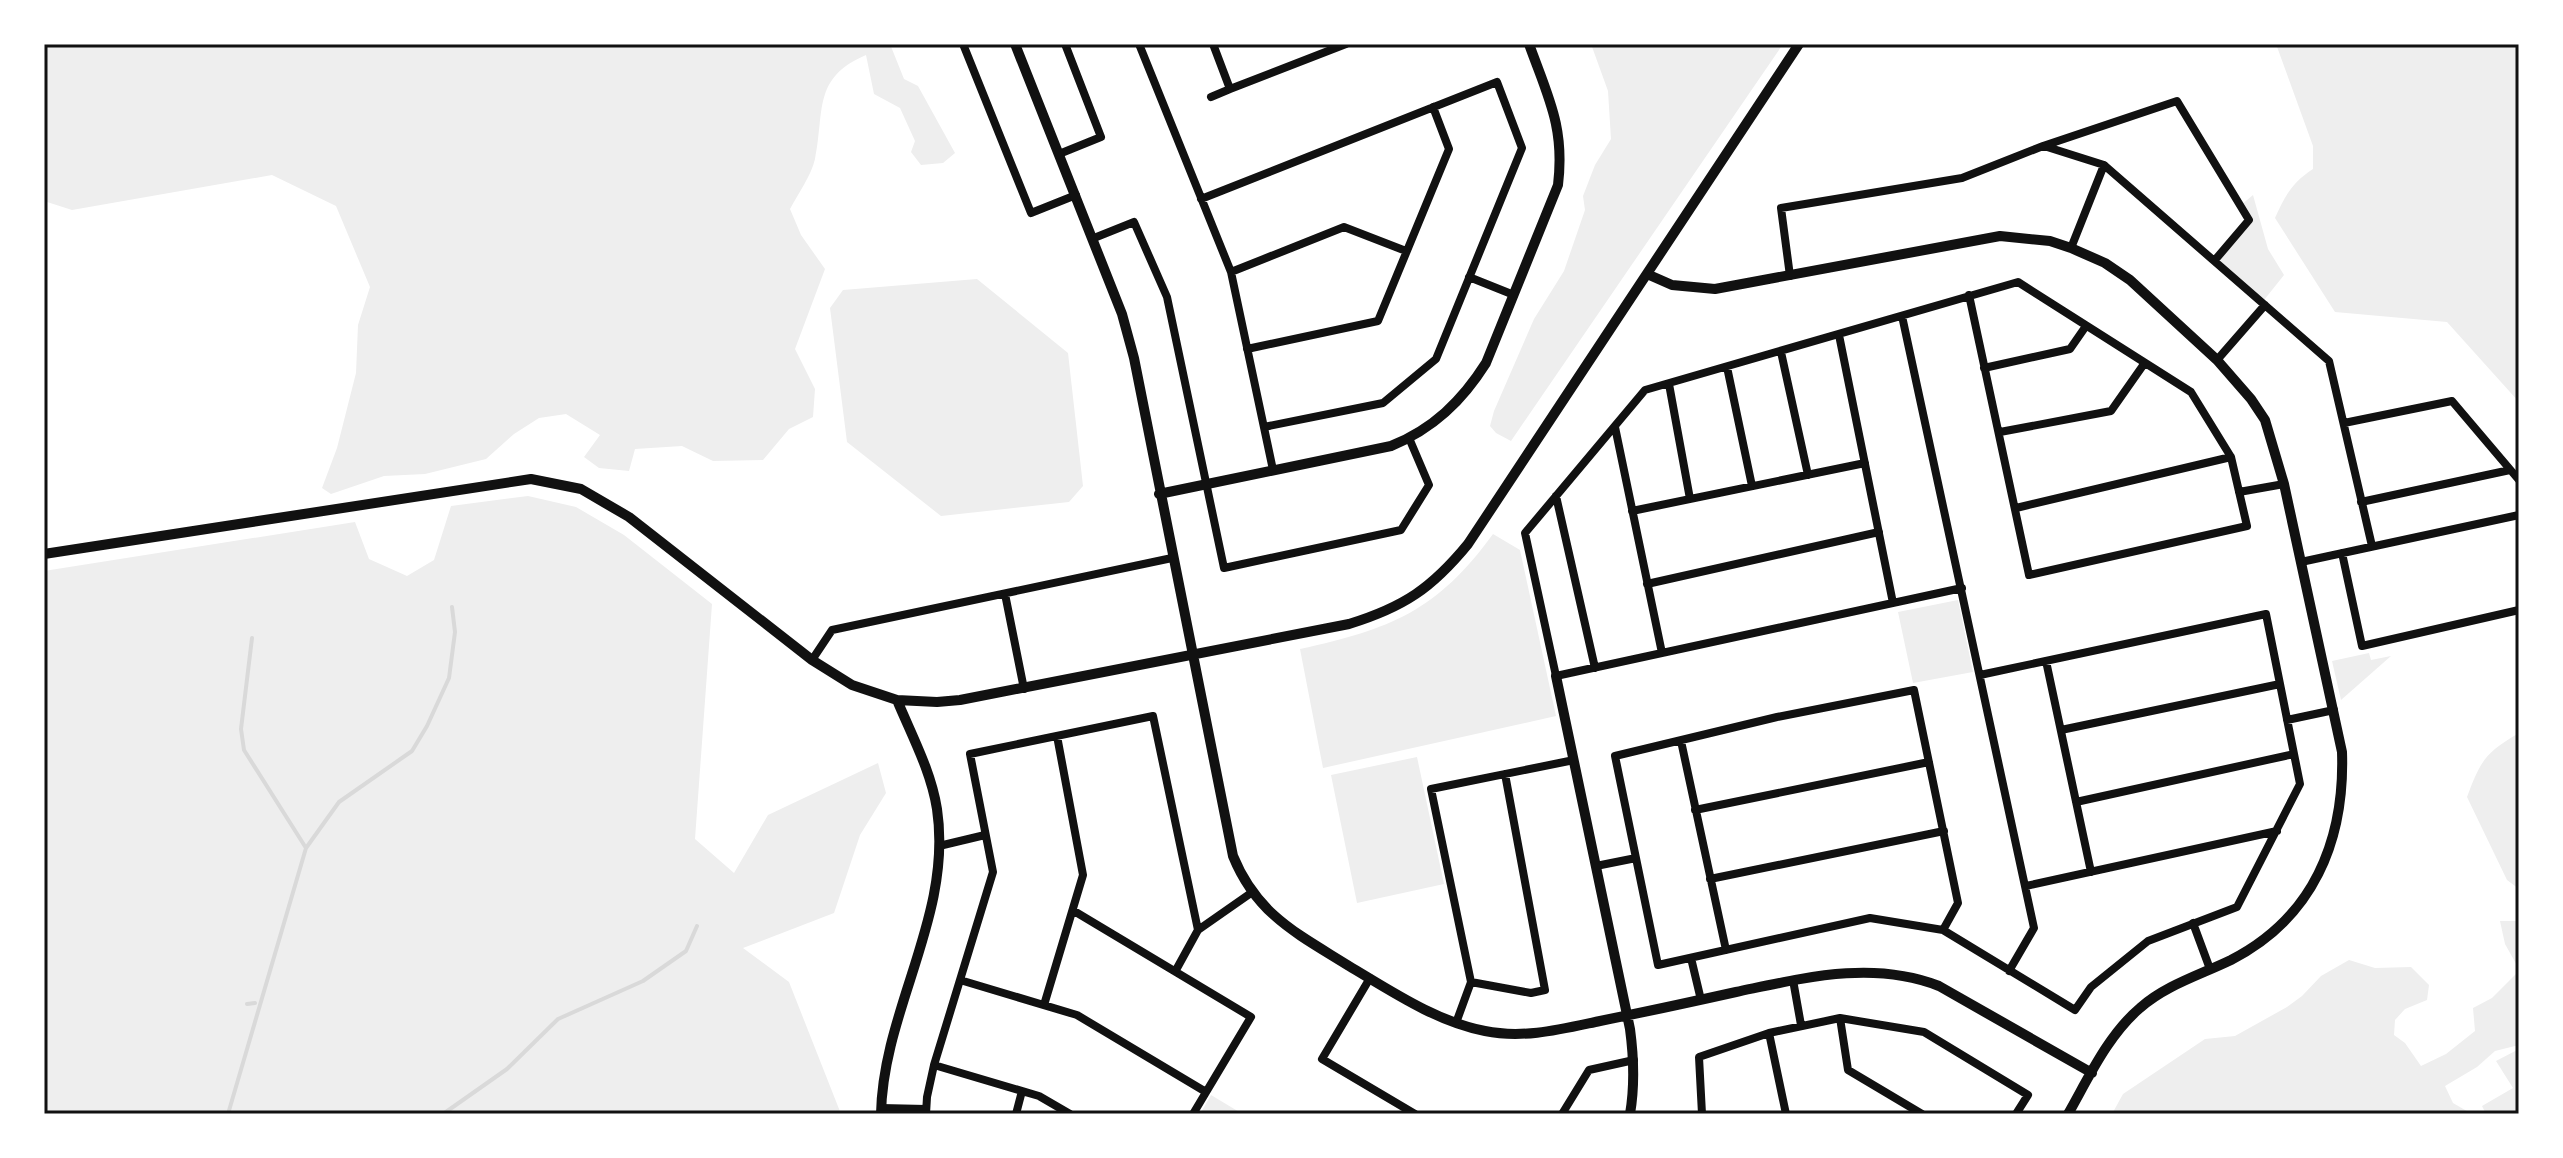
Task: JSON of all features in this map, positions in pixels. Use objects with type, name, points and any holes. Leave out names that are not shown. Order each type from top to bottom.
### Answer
[{"type":"street","points":[[963,44],[1031,213],[1076,195]]},
{"type":"street","points":[[1015,44],[1122,314],[1134,358],[1233,856],[1251,893],[1273,916],[1370,978],[1456,1023],[1487,1032],[1530,1034],[1793,980],[1850,972],[1883,972],[1918,978],[1939,986],[2092,1073]]},
{"type":"street","points":[[1059,154],[1101,137],[1065,44]]},
{"type":"street","points":[[1139,44],[1231,272],[1273,470]]},
{"type":"street","points":[[1213,44],[1230,89]]},
{"type":"street","points":[[1211,97],[1346,44]]},
{"type":"street","points":[[1159,494],[1391,446],[1438,420],[1472,385],[1486,363],[1558,185],[1561,163],[1557,121],[1529,44]]},
{"type":"street","points":[[44,554],[531,479],[581,489],[629,517],[812,660],[852,685],[897,700],[937,702],[1024,689],[1362,620],[1388,612],[1413,597],[1441,575],[1468,544],[1799,44]]},
{"type":"street","points":[[1201,199],[1497,82],[1522,148],[1436,359],[1383,403],[1264,427]]},
{"type":"street","points":[[1790,276],[1781,208],[1962,178],[2043,146],[2177,101],[2249,220],[2215,260]]},
{"type":"street","points":[[1247,349],[1378,321],[1449,149],[1433,107]]},
{"type":"street","points":[[2043,146],[2104,165],[2329,361],[2372,546]]},
{"type":"street","points":[[2071,248],[2104,165]]},
{"type":"street","points":[[1094,238],[1134,222],[1167,297],[1224,568],[1401,530],[1429,485],[1409,438]]},
{"type":"street","points":[[1231,272],[1344,227],[1406,251]]},
{"type":"street","points":[[1647,274],[1672,285],[1715,289],[2000,236],[2050,241],[2105,263],[2130,280],[2217,360],[2265,420],[2284,484],[2342,752],[2339,812],[2325,862],[2315,883],[2282,924],[2233,958],[2185,979],[2139,1009],[2121,1029],[2068,1114]]},
{"type":"street","points":[[1469,277],[1514,295]]},
{"type":"street","points":[[1630,1114],[1634,1060],[1627,1016],[1525,533],[1645,390],[1781,352],[1969,295],[2018,282],[2191,392],[2231,457],[2247,526],[2029,575],[1969,295]]},
{"type":"street","points":[[2217,360],[2265,305]]},
{"type":"street","points":[[1902,316],[2034,928],[2009,971]]},
{"type":"street","points":[[1984,368],[2070,349],[2086,326]]},
{"type":"street","points":[[1839,335],[1893,603]]},
{"type":"street","points":[[1781,352],[1808,475]]},
{"type":"street","points":[[2000,432],[2111,411],[2144,364]]},
{"type":"street","points":[[1727,367],[1752,486]]},
{"type":"street","points":[[1669,384],[1690,499]]},
{"type":"street","points":[[2344,423],[2452,401],[2519,480]]},
{"type":"street","points":[[1615,427],[1662,653]]},
{"type":"street","points":[[2016,508],[2231,457]]},
{"type":"street","points":[[1632,511],[1865,463]]},
{"type":"street","points":[[2361,502],[2510,470]]},
{"type":"street","points":[[2239,492],[2284,484]]},
{"type":"street","points":[[1556,496],[1595,668]]},
{"type":"street","points":[[2301,562],[2519,515]]},
{"type":"street","points":[[1647,584],[1879,532]]},
{"type":"street","points":[[2342,553],[2362,646],[2519,610]]},
{"type":"street","points":[[812,660],[832,630],[1172,558]]},
{"type":"street","points":[[1556,676],[1962,588]]},
{"type":"street","points":[[1005,594],[1024,689]]},
{"type":"street","points":[[1943,930],[1958,903],[1914,690],[1777,717],[1615,756],[1658,965],[1870,918],[1943,930],[2075,1010],[2091,987],[2148,941],[2237,907],[2300,784],[2266,614],[1980,675]]},
{"type":"street","points":[[2046,661],[2091,872]]},
{"type":"street","points":[[2061,730],[2280,684]]},
{"type":"street","points":[[897,700],[930,777],[937,810],[939,846],[932,910],[888,1059],[881,1111],[926,1112],[934,1065],[993,872],[970,754],[1153,716],[1198,930]]},
{"type":"street","points":[[2287,720],[2334,710]]},
{"type":"street","points":[[1044,1005],[1083,875],[1057,736]]},
{"type":"street","points":[[1681,741],[1726,950]]},
{"type":"street","points":[[2076,802],[2294,754]]},
{"type":"street","points":[[1456,1023],[1471,982],[1431,789],[1574,760]]},
{"type":"street","points":[[1695,810],[1929,762]]},
{"type":"street","points":[[1471,982],[1531,993],[1545,990],[1505,774]]},
{"type":"street","points":[[1710,879],[1944,831]]},
{"type":"street","points":[[2026,886],[2277,831]]},
{"type":"street","points":[[939,846],[985,835]]},
{"type":"street","points":[[1596,866],[1636,858]]},
{"type":"street","points":[[1176,970],[1198,930],[1251,893]]},
{"type":"street","points":[[1074,911],[1251,1017],[1193,1114]]},
{"type":"street","points":[[2193,923],[2210,969]]},
{"type":"street","points":[[1691,958],[1701,1000]]},
{"type":"street","points":[[1370,978],[1322,1059],[1415,1114]]},
{"type":"street","points":[[960,980],[1077,1015],[1206,1092]]},
{"type":"street","points":[[1793,980],[1801,1025]]},
{"type":"street","points":[[1840,1018],[1848,1070],[1922,1114]]},
{"type":"street","points":[[1702,1114],[1699,1057],[1769,1033],[1840,1018],[1924,1032],[2028,1095],[2016,1114]]},
{"type":"street","points":[[1769,1033],[1786,1114]]},
{"type":"street","points":[[1562,1114],[1589,1070],[1634,1060]]},
{"type":"street","points":[[934,1065],[1039,1096],[1070,1114]]},
{"type":"street","points":[[1016,1114],[1022,1091]]},
{"type":"shaded area","points":[[44,44],[890,44],[904,79],[918,86],[955,153],[943,163],[921,165],[911,152],[915,141],[900,108],[874,94],[866,55],[849,64],[829,85],[821,111],[815,159],[790,209],[801,235],[825,269],[795,349],[815,389],[813,417],[789,429],[763,460],[713,461],[682,446],[635,449],[629,471],[599,468],[584,457],[600,435],[566,414],[539,418],[514,434],[486,459],[425,474],[384,476],[331,494],[322,488],[337,448],[356,373],[358,325],[370,287],[336,206],[272,175],[72,210],[44,201]]},
{"type":"shaded area","points":[[1591,44],[1783,44],[1511,441],[1490,426],[1494,411],[1534,319],[1564,271],[1585,210],[1583,196],[1595,165],[1611,139],[1608,91]]},
{"type":"shaded area","points":[[2276,44],[2519,44],[2519,402],[2447,322],[2335,312],[2275,218],[2290,190],[2313,169],[2313,146]]},
{"type":"shaded area","points":[[2253,195],[2268,249],[2284,275],[2264,300],[2215,260],[2248,220],[2241,205]]},
{"type":"shaded area","points":[[977,279],[1068,353],[1083,486],[1069,502],[941,516],[847,442],[830,308],[843,290]]},
{"type":"shaded area","points":[[528,496],[576,507],[624,535],[712,604],[695,839],[734,873],[768,815],[878,763],[886,793],[860,835],[834,913],[743,948],[789,982],[841,1114],[44,1114],[44,571],[355,522],[369,559],[407,576],[434,560],[451,506]]},
{"type":"shaded area","points":[[1493,534],[1520,550],[1556,716],[1323,768],[1300,649],[1361,633],[1410,613],[1452,582]]},
{"type":"shaded area","points":[[1958,600],[1973,672],[1913,683],[1898,612]]},
{"type":"shaded area","points":[[2369,653],[2371,660],[2391,656],[2341,700],[2332,661]]},
{"type":"shaded area","points":[[2519,733],[2519,889],[2507,880],[2467,797],[2486,759],[2498,746]]},
{"type":"shaded area","points":[[1417,757],[1444,884],[1357,903],[1331,775]]},
{"type":"shaded area","points":[[2500,921],[2519,921],[2519,969],[2505,944]]},
{"type":"shaded area","points":[[2349,960],[2375,968],[2411,967],[2429,985],[2427,1000],[2405,1009],[2395,1020],[2394,1035],[2405,1043],[2421,1066],[2446,1054],[2475,1031],[2473,1008],[2492,998],[2519,971],[2519,1045],[2495,1051],[2477,1067],[2445,1086],[2453,1103],[2472,1114],[2112,1114],[2123,1094],[2205,1039],[2235,1036],[2287,1007],[2321,976]]},
{"type":"shaded area","points":[[2519,1049],[2519,1108],[2512,1114],[2486,1114],[2482,1106],[2513,1088],[2496,1061]]},
{"type":"shaded area","points":[[1211,1095],[1241,1113],[1243,1114],[1200,1114]]},
{"type":"waterway","points":[[228,1114],[306,848],[339,802],[412,751],[449,678],[455,632],[452,607]]},
{"type":"waterway","points":[[252,638],[241,729],[244,750],[306,848]]},
{"type":"waterway","points":[[443,1114],[507,1069],[558,1019],[643,981],[686,951],[697,926]]},
{"type":"waterway","points":[[247,1004],[255,1003]]}]
